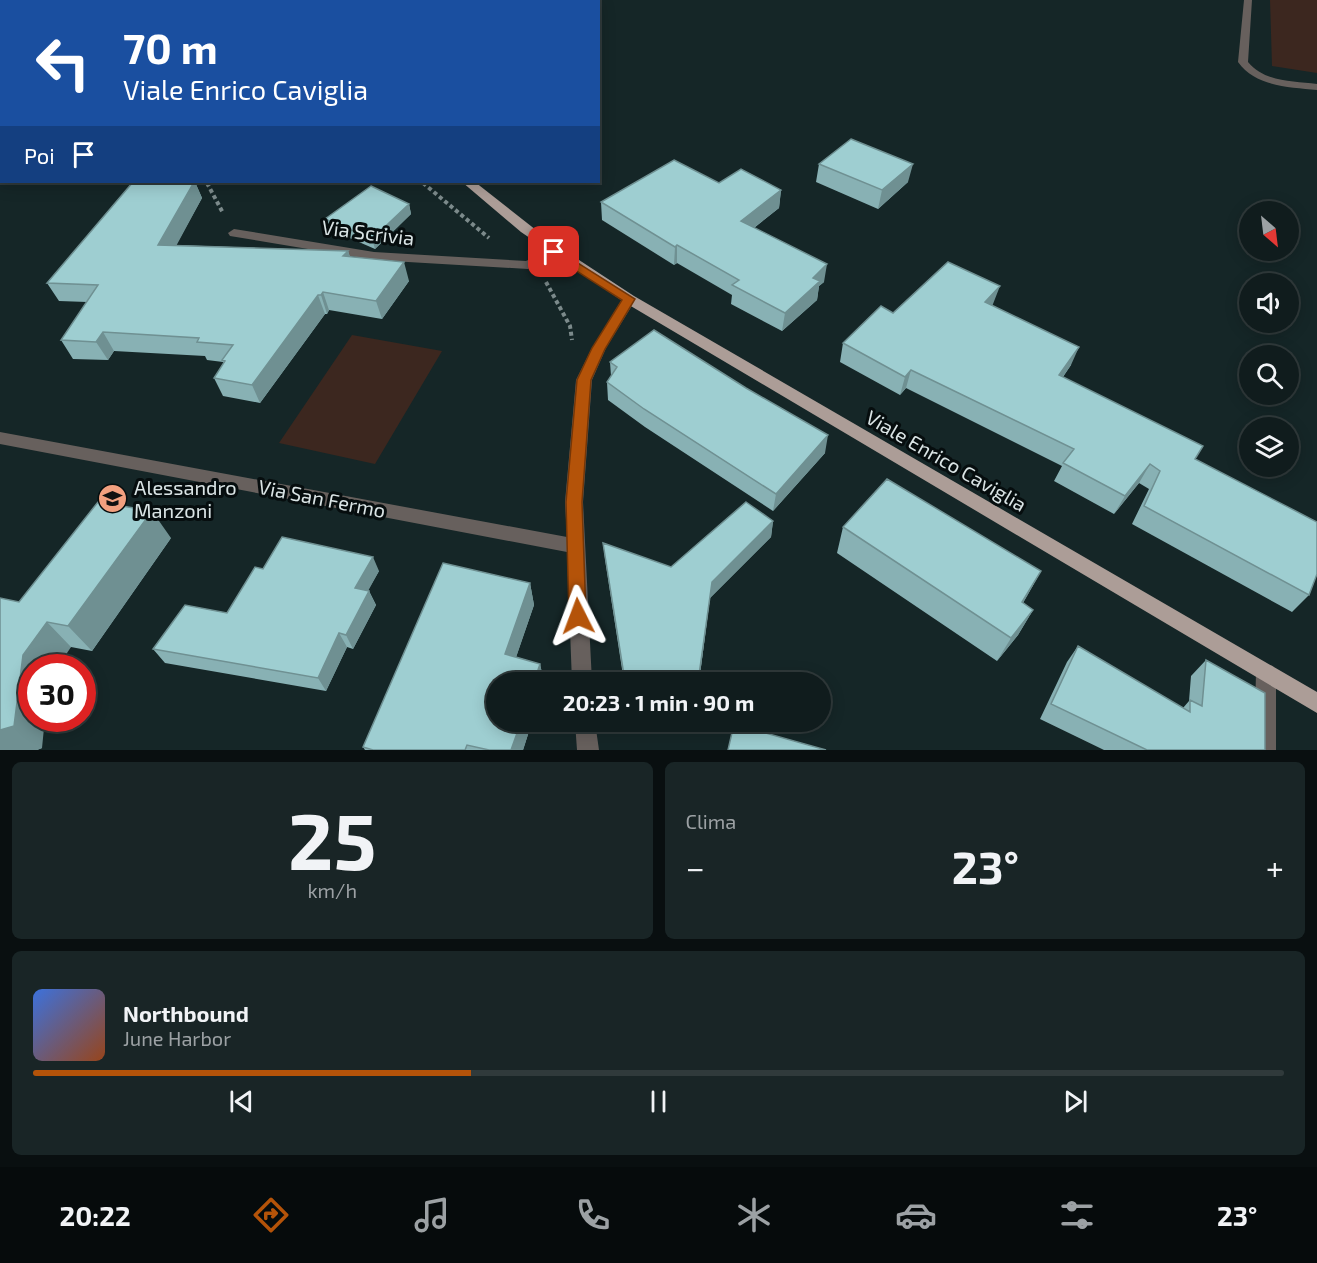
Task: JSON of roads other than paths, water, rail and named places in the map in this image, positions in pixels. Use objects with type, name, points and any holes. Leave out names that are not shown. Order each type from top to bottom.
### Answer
[{"type":"main road","name":"Viale Enrico Caviglia","points":[[469,183],[520,227],[554,252],[629,299],[1317,703]]},
{"type":"street","points":[[1248,0],[1243,62],[1246,69],[1271,80],[1317,87]]},
{"type":"street","name":"Via Scrivia","points":[[234,233],[374,256],[505,264],[528,265],[554,252]]},
{"type":"street","points":[[581,672],[574,546],[574,502],[584,380],[599,348],[629,299]]},
{"type":"street","name":"Via San Fermo","points":[[0,438],[574,546]]},
{"type":"street","points":[[1265,750],[1266,674]]},
{"type":"street","points":[[586,732],[588,750]]},
{"type":"place","name":"Alessandro Manzoni","points":[[113,499]]}]
